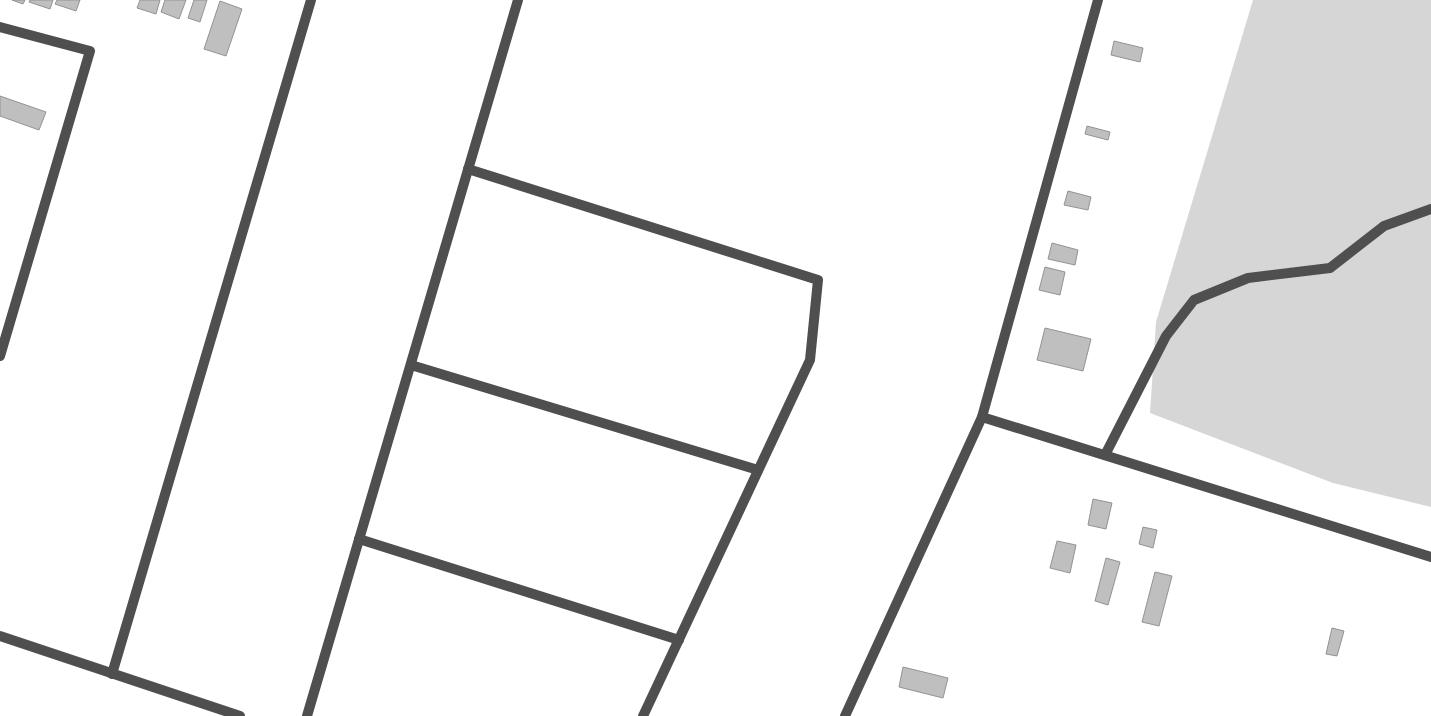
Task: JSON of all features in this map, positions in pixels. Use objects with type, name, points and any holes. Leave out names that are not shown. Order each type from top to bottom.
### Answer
[{"type":"street","points":[[112,674],[311,0]]},
{"type":"street","points":[[307,716],[518,0]]},
{"type":"street","points":[[845,716],[982,417],[1098,0]]},
{"type":"street","points":[[0,27],[90,51],[0,356]]},
{"type":"street","points":[[468,169],[818,280],[810,360],[643,716]]},
{"type":"street","points":[[1105,455],[1166,336],[1194,300],[1248,278],[1330,268],[1384,226],[1431,209]]},
{"type":"street","points":[[411,365],[758,470]]},
{"type":"street","points":[[982,417],[1431,557]]},
{"type":"street","points":[[359,539],[679,640]]},
{"type":"street","points":[[0,636],[240,716]]},
{"type":"shaded area","points":[[1253,0],[1431,0],[1431,507],[1333,483],[1150,413],[1156,322]]},
{"type":"building","points":[[12,0],[25,0],[23,4]]},
{"type":"building","points":[[30,0],[53,0],[50,9],[29,2]]},
{"type":"building","points":[[57,0],[80,0],[76,11],[55,4]]},
{"type":"building","points":[[140,0],[160,0],[156,14],[137,8]]},
{"type":"building","points":[[165,0],[186,0],[179,19],[161,12]]},
{"type":"building","points":[[194,0],[207,0],[200,22],[188,18]]},
{"type":"building","points":[[220,1],[242,9],[226,56],[204,49]]},
{"type":"building","points":[[1114,41],[1143,48],[1140,62],[1111,55]]},
{"type":"building","points":[[0,96],[46,112],[39,130],[0,116]]},
{"type":"building","points":[[1087,126],[1110,132],[1108,140],[1085,134]]},
{"type":"building","points":[[1068,191],[1091,197],[1088,210],[1064,205]]},
{"type":"building","points":[[1052,243],[1078,250],[1075,265],[1048,259]]},
{"type":"building","points":[[1045,267],[1065,272],[1060,295],[1039,290]]},
{"type":"building","points":[[1045,328],[1091,339],[1083,371],[1037,360]]},
{"type":"building","points":[[1093,499],[1112,503],[1106,529],[1088,525]]},
{"type":"building","points":[[1143,527],[1157,530],[1153,548],[1139,544]]},
{"type":"building","points":[[1057,541],[1076,545],[1070,573],[1050,568]]},
{"type":"building","points":[[1106,558],[1120,562],[1108,605],[1095,601]]},
{"type":"building","points":[[1155,572],[1172,576],[1159,626],[1142,622]]},
{"type":"building","points":[[1332,628],[1344,631],[1337,656],[1326,654]]},
{"type":"building","points":[[903,667],[948,678],[943,698],[899,687]]}]
